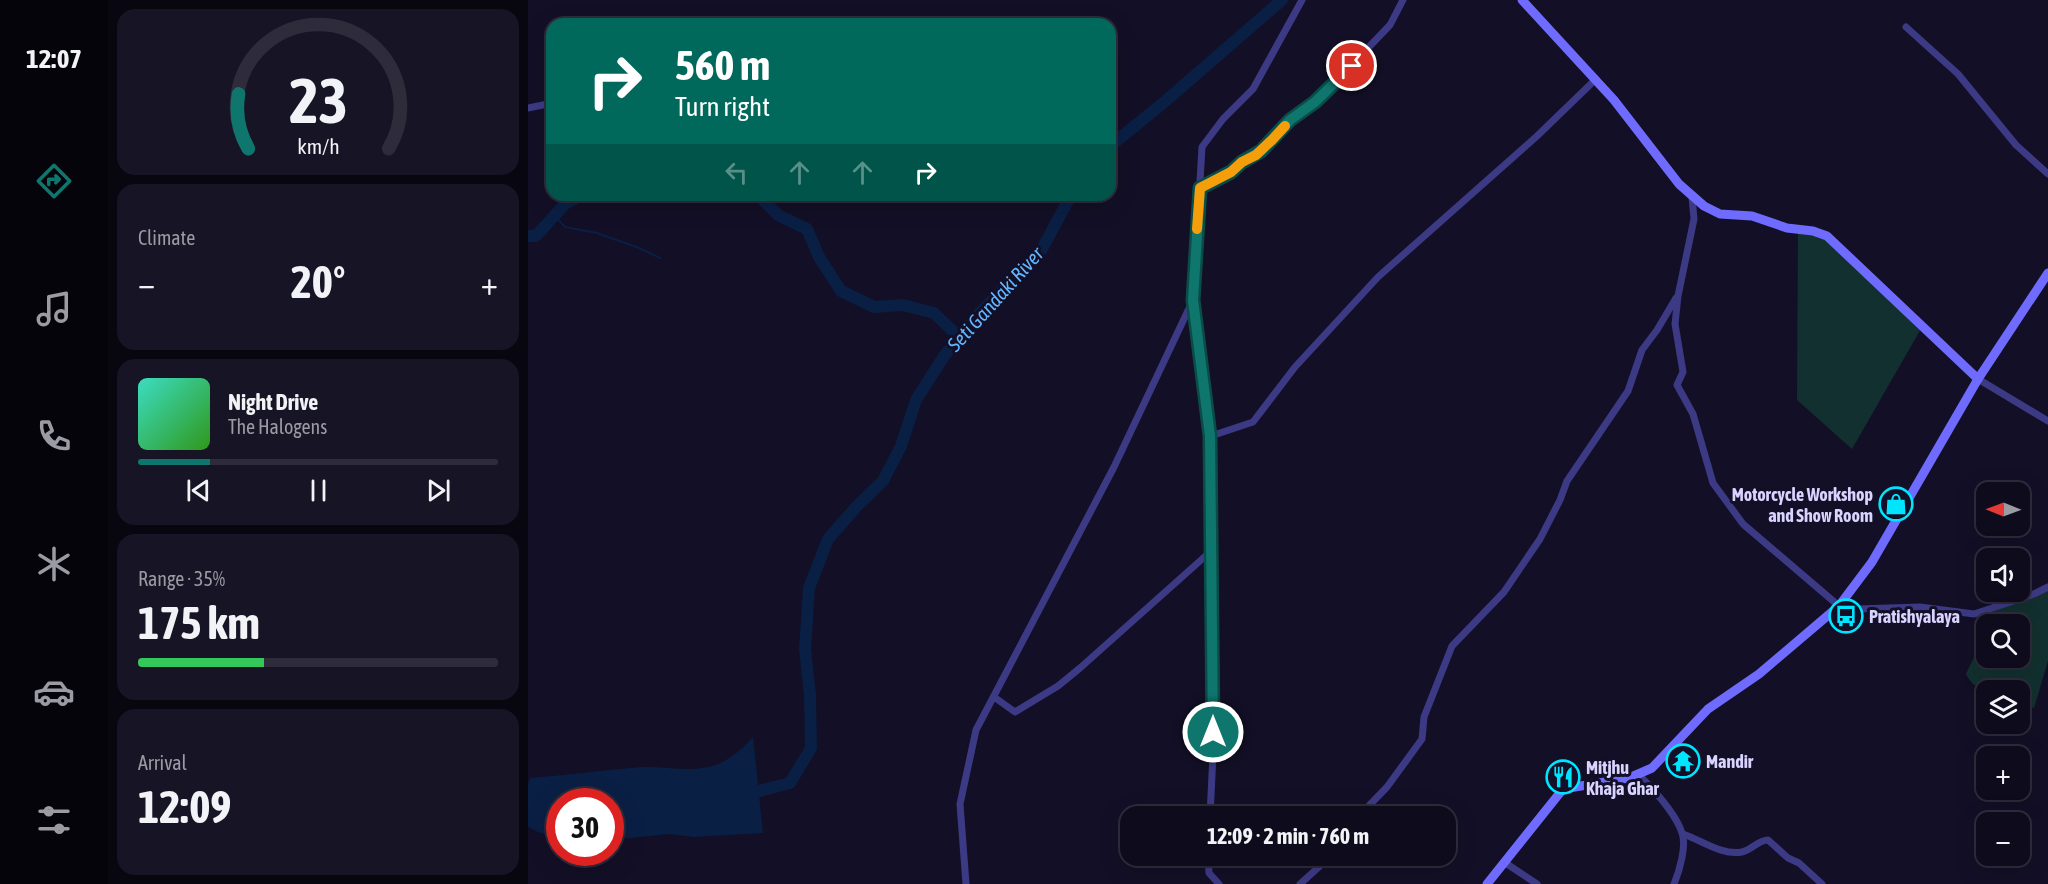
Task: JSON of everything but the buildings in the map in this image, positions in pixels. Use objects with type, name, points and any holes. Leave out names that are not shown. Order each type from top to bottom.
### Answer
[{"type":"main road","points":[[1522,0],[1596,79],[1692,197],[1713,213],[1752,216],[1786,228],[1813,231],[1827,236],[1978,379]]},
{"type":"main road","points":[[1487,884],[1563,789],[1639,775],[1655,765],[1708,709],[1759,674],[1839,606],[1872,562],[1978,379],[2048,273]]},
{"type":"street","points":[[1210,806],[1213,754],[1210,436],[1193,300],[1202,147],[1223,119],[1253,89],[1302,0]]},
{"type":"street","points":[[1200,188],[1231,172],[1242,162],[1261,151],[1293,117],[1320,98],[1390,25],[1403,0]]},
{"type":"street","points":[[1906,27],[1958,74],[2016,145],[2048,174]]},
{"type":"street","points":[[1210,436],[1252,422],[1295,367],[1378,277],[1527,145],[1596,79]]},
{"type":"street","points":[[528,108],[546,104]]},
{"type":"street","points":[[1692,197],[1694,219],[1678,296],[1675,324],[1683,372],[1677,385],[1693,414],[1713,483],[1743,524],[1839,606],[1857,609],[1920,607],[1974,614],[2048,587]]},
{"type":"street","points":[[1369,806],[1387,787],[1422,738],[1424,717],[1452,646],[1504,592],[1540,539],[1567,481],[1628,391],[1642,350],[1678,296]]},
{"type":"street","points":[[966,884],[960,804],[976,730],[1114,467],[1193,300]]},
{"type":"street","points":[[1978,379],[2048,421]]},
{"type":"street","points":[[994,698],[1015,712],[1058,686],[1210,552]]},
{"type":"street","points":[[1639,775],[1663,802],[1683,834],[1714,848],[1732,853],[1745,851],[1768,840],[1822,884]]},
{"type":"street","points":[[1674,884],[1682,857],[1683,834]]},
{"type":"street","points":[[1504,862],[1537,884]]},
{"type":"street","points":[[1209,866],[1209,873],[1219,884]]},
{"type":"street","points":[[1300,884],[1320,866]]},
{"type":"green space","points":[[1798,230],[1821,232],[1922,327],[1852,449],[1797,400]]},
{"type":"green space","points":[[2048,587],[2048,661],[2034,708],[2030,707],[2030,680],[1976,680],[1976,686],[1966,674],[1976,654],[1976,668],[2030,668],[2030,614],[1976,614],[1976,617],[1974,614],[2007,602],[2030,602],[2030,594]]},
{"type":"water","points":[[753,737],[763,833],[694,837],[669,834],[624,839],[624,788],[546,788],[546,834],[528,827],[530,778],[642,767],[689,769],[707,767],[721,763],[740,750]]},
{"type":"waterway","name":"Seti Gandaki River","points":[[1116,141],[1282,0]]},
{"type":"waterway","points":[[528,236],[536,236],[565,204],[571,201]]},
{"type":"waterway","points":[[764,201],[778,215],[807,229],[819,257],[841,291],[874,307],[903,305],[934,313],[960,338]]},
{"type":"waterway","name":"Seti Gandaki River","points":[[744,795],[790,783],[811,748],[810,695],[805,649],[809,588],[828,539],[883,481],[901,446],[916,400],[944,356],[974,319],[1042,249],[1068,201]]},
{"type":"waterway","points":[[554,215],[565,227],[597,233],[660,258]]},
{"type":"slow traffic","points":[[1197,229],[1200,188],[1231,172],[1239,164],[1256,155],[1285,126]]},
{"type":"place","name":"Motorcycle Workshop and Show Room","points":[[1896,504]]},
{"type":"place","name":"Pratishyalaya","points":[[1846,616]]},
{"type":"place","name":"Mandir","points":[[1683,761]]},
{"type":"place","name":"Mitjhu Khaja Ghar","points":[[1563,777]]},
{"type":"route","points":[[1213,732],[1210,436],[1193,300],[1200,188],[1236,169],[1239,164],[1261,151],[1293,117],[1315,102],[1352,66]]}]
